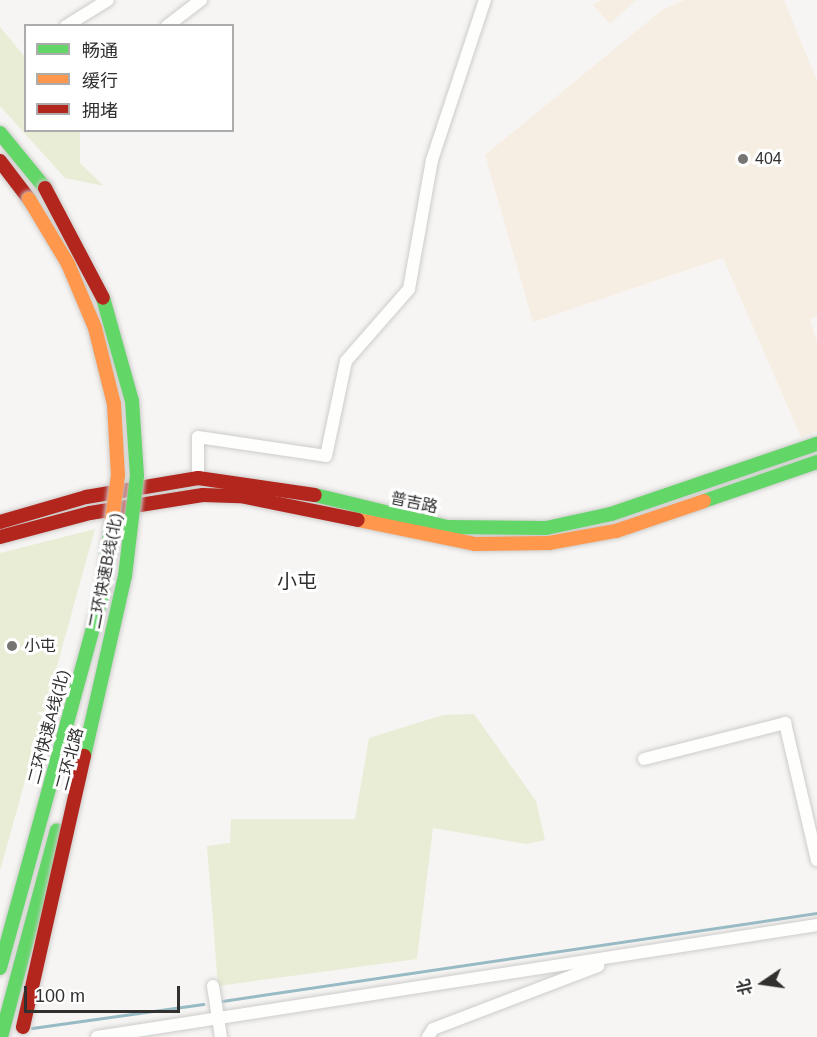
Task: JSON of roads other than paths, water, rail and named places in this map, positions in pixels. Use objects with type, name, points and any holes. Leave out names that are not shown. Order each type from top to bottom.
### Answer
[{"type":"main road","name":"二环快速B线(北)","points":[[0,133],[45,188],[95,278],[129,382],[137,476],[120,598],[1,1037]]},
{"type":"main road","name":"二环快速A线(北)","points":[[0,161],[29,199],[78,285],[111,386],[118,476],[102,594],[0,968]]},
{"type":"main road","name":"普吉路","points":[[0,522],[108,493],[198,478],[298,491],[447,527],[506,531],[611,514],[817,444]]},
{"type":"main road","name":"普吉路","points":[[0,537],[107,510],[145,503],[240,496],[436,539],[510,546],[616,531],[817,462]]},
{"type":"main road","name":"二环北路","points":[[10,1037],[123,623],[146,487]]},
{"type":"main road","name":"二环北路","points":[[0,933],[85,622],[107,510],[108,493]]},
{"type":"main road","points":[[0,909],[102,594]]},
{"type":"main road","points":[[20,1037],[120,598]]},
{"type":"street","points":[[69,24],[108,0]]},
{"type":"street","points":[[169,24],[201,0]]},
{"type":"street","points":[[198,478],[198,437],[326,456],[345,361],[409,289],[432,160],[485,0]]},
{"type":"street","points":[[644,759],[785,723],[817,860]]},
{"type":"street","points":[[97,1037],[218,1021],[511,976],[817,925]]},
{"type":"street","points":[[428,1037],[432,1029],[611,961]]},
{"type":"street","points":[[511,976],[519,997]]},
{"type":"street","points":[[213,986],[221,1037]]},
{"type":"waterway","points":[[222,1001],[817,913]]},
{"type":"waterway","points":[[32,1028],[203,1004]]},
{"type":"place","name":"404","points":[[743,159]]},
{"type":"place","name":"小屯","points":[[12,646]]},
{"type":"district","name":"小屯","points":[[297,581]]}]
